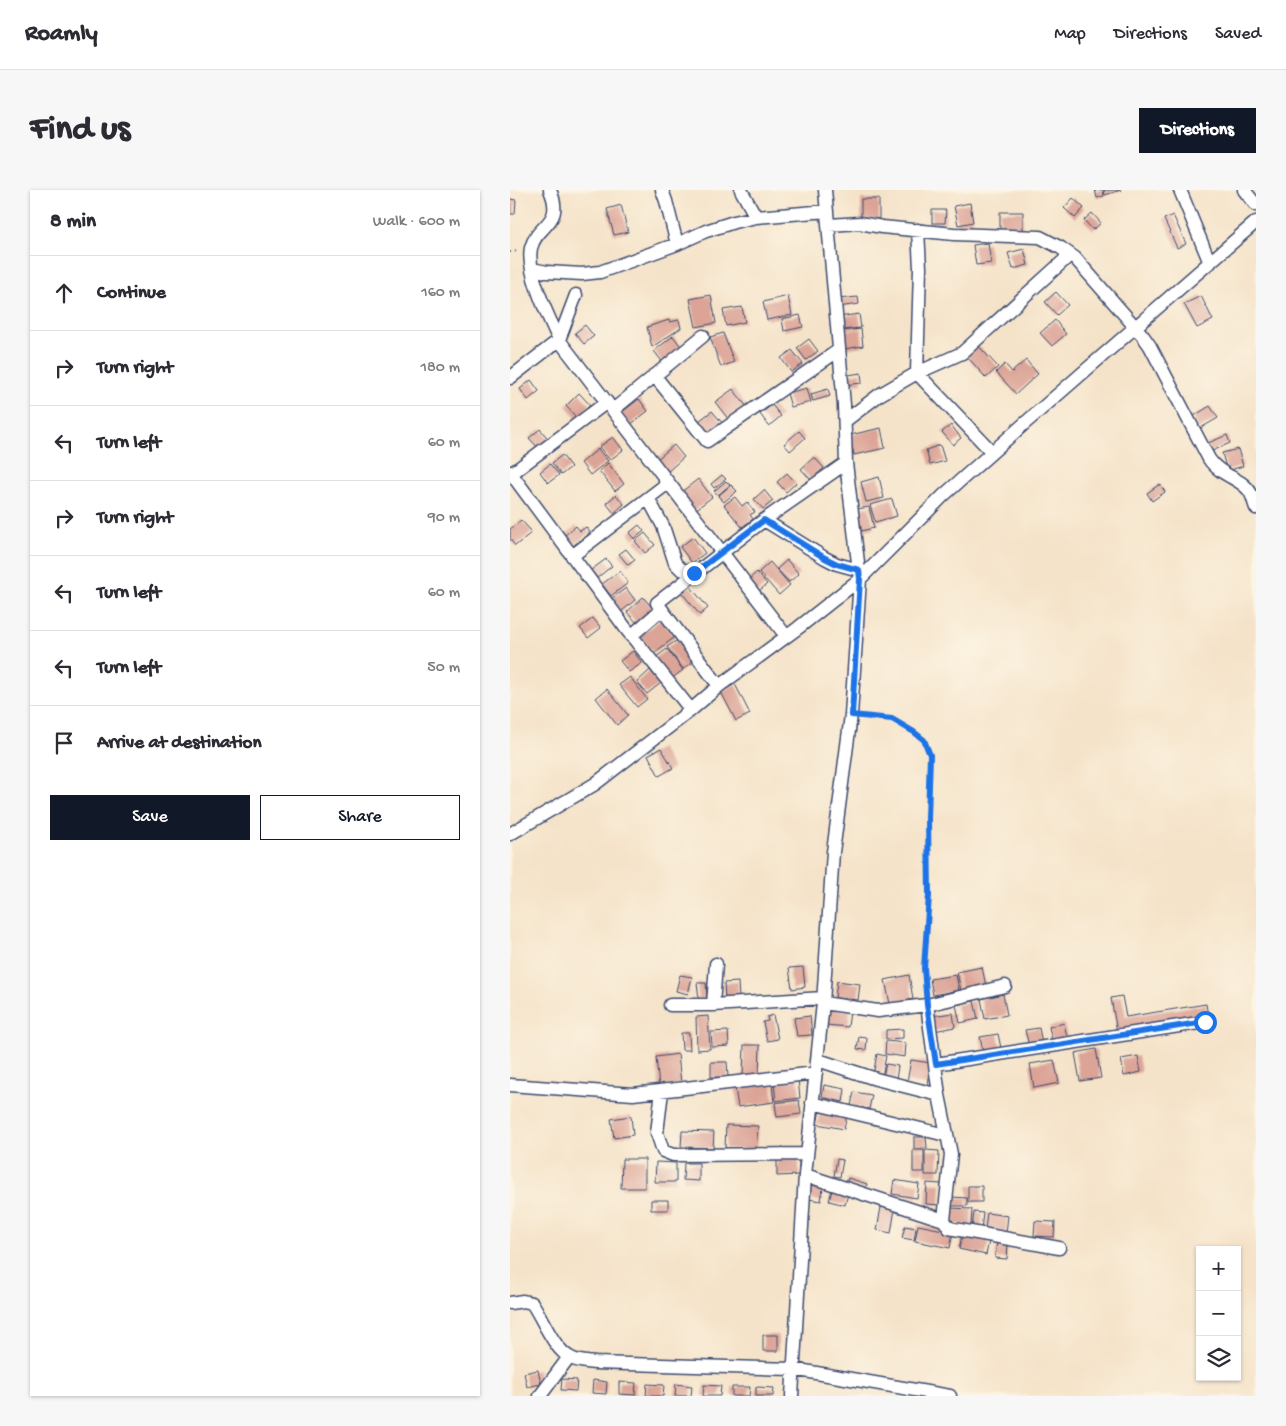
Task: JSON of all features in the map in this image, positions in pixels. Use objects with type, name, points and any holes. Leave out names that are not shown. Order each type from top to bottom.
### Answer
[{"type":"street","points":[[662,190],[677,244]]},
{"type":"street","points":[[741,190],[756,217]]},
{"type":"street","points":[[792,1396],[805,1175],[818,1060],[833,852],[852,715],[860,574],[846,463],[840,350],[825,190]]},
{"type":"street","points":[[1180,190],[1210,263]]},
{"type":"street","points":[[1244,190],[1256,205]]},
{"type":"street","points":[[552,191],[554,215],[550,224],[535,240],[531,249],[532,269],[541,302],[559,340],[786,636]]},
{"type":"street","points":[[532,269],[546,272],[582,274],[600,272],[734,222],[756,217],[827,211]]},
{"type":"street","points":[[828,226],[860,222],[882,227],[1003,237],[1035,236],[1046,240],[1070,255],[1092,277],[1150,346],[1209,459],[1215,468],[1245,486],[1250,492],[1256,508]]},
{"type":"street","points":[[510,834],[595,784],[719,686],[786,636],[860,574],[992,452],[1256,222]]},
{"type":"street","points":[[918,230],[919,313],[917,373],[992,452]]},
{"type":"street","points":[[845,421],[879,395],[917,373],[962,353],[1070,255]]},
{"type":"street","points":[[510,378],[559,340],[576,295]]},
{"type":"street","points":[[691,710],[632,636],[511,473],[654,375],[703,336]]},
{"type":"street","points":[[654,375],[707,441],[840,350]]},
{"type":"street","points":[[719,686],[657,603],[764,520],[846,463]]},
{"type":"street","points":[[572,556],[668,483]]},
{"type":"street","points":[[648,498],[663,526],[675,563],[681,569],[694,573]]},
{"type":"street","points":[[764,520],[825,558],[860,574]]},
{"type":"street","points":[[632,636],[661,610]]},
{"type":"street","points":[[713,1006],[716,964]]},
{"type":"street","points":[[670,1005],[713,1006],[823,1001],[878,1011],[927,1005],[1006,986]]},
{"type":"street","points":[[927,1005],[939,1095],[950,1154],[944,1220],[949,1228],[1059,1248]]},
{"type":"street","points":[[936,1064],[1205,1022]]},
{"type":"street","points":[[818,1060],[876,1079],[939,1095]]},
{"type":"street","points":[[510,1085],[633,1094],[816,1073]]},
{"type":"street","points":[[662,1091],[658,1133],[663,1151],[673,1155],[807,1154]]},
{"type":"street","points":[[812,1103],[946,1135]]},
{"type":"street","points":[[805,1175],[944,1220]]},
{"type":"street","points":[[510,1304],[523,1301],[532,1303],[559,1348],[569,1358],[576,1360],[594,1363],[793,1369],[950,1396]]},
{"type":"street","points":[[540,1396],[569,1358]]},
{"type":"path","points":[[852,715],[892,719],[924,740],[930,755],[928,818],[929,895],[924,968],[927,1005]]},
{"type":"building","points":[[1095,190],[1103,190],[1104,196],[1097,198]]},
{"type":"building","points":[[1104,190],[1121,190],[1105,195]]},
{"type":"building","points":[[1073,198],[1084,208],[1075,218],[1064,208]]},
{"type":"building","points":[[510,199],[516,200],[515,214],[510,214]]},
{"type":"building","points":[[861,199],[879,199],[879,219],[861,219]]},
{"type":"building","points":[[970,203],[973,222],[958,225],[954,206]]},
{"type":"building","points":[[621,205],[628,232],[614,235],[607,209]]},
{"type":"building","points":[[932,210],[946,210],[945,223],[932,223]]},
{"type":"building","points":[[1000,212],[1023,212],[1023,233],[1000,233]]},
{"type":"building","points":[[1092,213],[1101,223],[1093,230],[1084,220]]},
{"type":"building","points":[[1173,215],[1186,244],[1177,248],[1164,219]]},
{"type":"building","points":[[988,243],[991,263],[976,265],[973,245]]},
{"type":"building","points":[[1024,249],[1028,265],[1013,269],[1008,253]]},
{"type":"building","points":[[1056,292],[1068,305],[1057,315],[1045,302]]},
{"type":"building","points":[[711,295],[716,323],[696,327],[690,299]]},
{"type":"building","points":[[788,296],[792,315],[767,320],[763,302]]},
{"type":"building","points":[[1201,296],[1213,320],[1197,328],[1184,304]]},
{"type":"building","points":[[858,297],[859,304],[838,307],[837,299]]},
{"type":"building","points":[[742,307],[745,322],[726,326],[723,310]]},
{"type":"building","points":[[859,314],[861,328],[841,330],[839,317]]},
{"type":"building","points":[[800,315],[803,327],[784,331],[782,319]]},
{"type":"building","points":[[669,320],[670,322],[679,320],[681,328],[652,347],[647,327]]},
{"type":"building","points":[[1055,320],[1066,334],[1052,346],[1040,333]]},
{"type":"building","points":[[585,325],[594,336],[584,344],[575,333]]},
{"type":"building","points":[[861,329],[863,346],[844,349],[841,331]]},
{"type":"building","points":[[723,333],[734,362],[721,367],[710,337]]},
{"type":"building","points":[[673,336],[683,349],[664,364],[654,351]]},
{"type":"building","points":[[809,339],[818,351],[806,360],[797,348]]},
{"type":"building","points":[[976,343],[998,367],[986,378],[964,353]]},
{"type":"building","points":[[792,350],[803,364],[791,372],[781,358]]},
{"type":"building","points":[[1026,360],[1038,374],[1016,394],[996,372],[1005,364],[1012,372]]},
{"type":"building","points":[[861,373],[862,383],[844,385],[842,376]]},
{"type":"building","points":[[531,380],[539,391],[528,400],[520,389]]},
{"type":"building","points":[[807,388],[811,402],[791,407],[787,393]]},
{"type":"building","points":[[733,389],[747,407],[729,420],[715,402]]},
{"type":"building","points":[[828,389],[830,396],[813,401],[811,394]]},
{"type":"building","points":[[579,393],[590,405],[577,418],[566,406]]},
{"type":"building","points":[[639,399],[648,411],[630,425],[621,413]]},
{"type":"building","points":[[772,405],[781,416],[769,426],[760,414]]},
{"type":"building","points":[[1210,406],[1218,418],[1199,429],[1192,417]]},
{"type":"building","points":[[712,411],[724,425],[710,435],[699,421]]},
{"type":"building","points":[[951,425],[961,438],[953,445],[942,432]]},
{"type":"building","points":[[881,428],[885,448],[854,455],[850,435]]},
{"type":"building","points":[[540,429],[550,441],[540,450],[529,438]]},
{"type":"building","points":[[799,431],[805,438],[790,451],[784,444]]},
{"type":"building","points":[[1227,435],[1230,443],[1210,452],[1206,444]]},
{"type":"building","points":[[613,437],[623,450],[610,460],[599,447]]},
{"type":"building","points":[[674,445],[684,457],[666,473],[655,461]]},
{"type":"building","points":[[940,445],[945,461],[930,465],[926,450]]},
{"type":"building","points":[[598,449],[608,461],[590,475],[581,463]]},
{"type":"building","points":[[1238,449],[1243,466],[1227,471],[1222,453]]},
{"type":"building","points":[[562,455],[571,467],[561,475],[552,463]]},
{"type":"building","points":[[814,457],[824,468],[811,480],[801,469]]},
{"type":"building","points":[[608,463],[624,484],[615,491],[599,471]]},
{"type":"building","points":[[550,464],[559,475],[548,483],[540,472]]},
{"type":"building","points":[[787,473],[796,483],[786,492],[777,482]]},
{"type":"building","points":[[722,475],[726,479],[714,488],[711,484]]},
{"type":"building","points":[[879,477],[884,498],[866,502],[861,482]]},
{"type":"building","points":[[698,479],[712,497],[694,511],[680,493]]},
{"type":"building","points":[[726,481],[730,485],[718,495],[714,491]]},
{"type":"building","points":[[1160,484],[1165,492],[1152,501],[1147,493]]},
{"type":"building","points":[[731,485],[737,491],[724,502],[718,496]]},
{"type":"building","points":[[764,490],[773,501],[763,509],[754,499]]},
{"type":"building","points":[[616,495],[624,504],[614,513],[606,503]]},
{"type":"building","points":[[735,497],[742,506],[747,502],[755,512],[750,515],[753,519],[742,527],[724,505]]},
{"type":"building","points":[[892,499],[897,516],[875,522],[870,505]]},
{"type":"building","points":[[869,507],[874,528],[861,531],[857,509]]},
{"type":"building","points":[[521,520],[532,532],[515,546],[510,539],[510,529]]},
{"type":"building","points":[[639,525],[644,531],[634,539],[629,533]]},
{"type":"building","points":[[576,526],[580,531],[586,527],[590,532],[573,546],[565,535]]},
{"type":"building","points":[[645,533],[655,545],[645,553],[635,541]]},
{"type":"building","points":[[693,537],[705,553],[692,563],[680,547]]},
{"type":"building","points":[[626,549],[635,560],[628,565],[619,554]]},
{"type":"building","points":[[606,559],[612,566],[597,578],[591,570]]},
{"type":"building","points":[[787,560],[799,574],[789,582],[777,569]]},
{"type":"building","points":[[770,562],[790,585],[779,595],[759,572]]},
{"type":"building","points":[[620,571],[628,583],[611,596],[602,584]]},
{"type":"building","points":[[757,572],[767,584],[757,593],[747,581]]},
{"type":"building","points":[[690,586],[708,608],[700,615],[682,593]]},
{"type":"building","points":[[626,588],[635,600],[621,612],[611,599]]},
{"type":"building","points":[[643,597],[654,610],[638,624],[627,612]]},
{"type":"building","points":[[593,618],[601,628],[588,638],[580,628]]},
{"type":"building","points":[[661,619],[675,637],[654,653],[640,636]]},
{"type":"building","points":[[679,639],[695,661],[683,669],[667,647]]},
{"type":"building","points":[[667,649],[683,670],[671,679],[655,658]]},
{"type":"building","points":[[633,651],[642,663],[629,672],[620,661]]},
{"type":"building","points":[[650,670],[661,683],[647,694],[637,682]]},
{"type":"building","points":[[630,677],[647,699],[637,707],[619,685]]},
{"type":"building","points":[[735,684],[750,714],[736,721],[721,692]]},
{"type":"building","points":[[607,689],[628,715],[617,725],[596,698]]},
{"type":"building","points":[[661,748],[673,768],[659,776],[648,755]]},
{"type":"building","points":[[803,967],[805,987],[792,989],[789,968]]},
{"type":"building","points":[[982,967],[986,986],[961,991],[957,972]]},
{"type":"building","points":[[680,975],[692,977],[688,994],[676,991]]},
{"type":"building","points":[[909,975],[913,999],[890,1004],[885,980]]},
{"type":"building","points":[[956,975],[959,990],[933,995],[930,979]]},
{"type":"building","points":[[837,981],[860,984],[858,1000],[835,998]]},
{"type":"building","points":[[738,982],[739,998],[725,999],[724,983]]},
{"type":"building","points":[[697,983],[706,983],[707,999],[699,999]]},
{"type":"building","points":[[1003,994],[1007,1015],[985,1019],[981,999]]},
{"type":"building","points":[[1122,996],[1126,1017],[1206,1004],[1208,1016],[1117,1032],[1111,998]]},
{"type":"building","points":[[974,1001],[978,1019],[960,1023],[956,1005]]},
{"type":"building","points":[[828,1009],[850,1011],[848,1027],[826,1025]]},
{"type":"building","points":[[953,1013],[955,1027],[934,1031],[931,1016]]},
{"type":"building","points":[[773,1015],[778,1039],[767,1041],[763,1022],[768,1021],[767,1017]]},
{"type":"building","points":[[708,1016],[710,1049],[697,1050],[696,1017]]},
{"type":"building","points":[[810,1016],[812,1035],[797,1036],[794,1018]]},
{"type":"building","points":[[1064,1023],[1067,1037],[1052,1040],[1049,1027]]},
{"type":"building","points":[[1039,1028],[1042,1043],[1029,1046],[1025,1030]]},
{"type":"building","points":[[903,1029],[903,1038],[886,1039],[886,1030]]},
{"type":"building","points":[[728,1031],[729,1046],[712,1047],[711,1032]]},
{"type":"building","points":[[681,1033],[689,1033],[690,1050],[682,1050]]},
{"type":"building","points":[[998,1034],[1001,1048],[983,1051],[980,1037]]},
{"type":"building","points":[[859,1037],[867,1038],[866,1050],[857,1049]]},
{"type":"building","points":[[886,1041],[906,1043],[905,1057],[885,1054]]},
{"type":"building","points":[[744,1045],[760,1045],[759,1076],[743,1076]]},
{"type":"building","points":[[1096,1049],[1101,1078],[1080,1081],[1075,1053]]},
{"type":"building","points":[[678,1054],[681,1084],[659,1087],[656,1057]]},
{"type":"building","points":[[877,1054],[886,1056],[882,1077],[873,1075]]},
{"type":"building","points":[[1138,1056],[1141,1072],[1124,1076],[1121,1059]]},
{"type":"building","points":[[911,1060],[931,1063],[928,1085],[907,1082]]},
{"type":"building","points":[[1054,1060],[1059,1083],[1034,1088],[1030,1064]]},
{"type":"building","points":[[711,1062],[727,1062],[728,1077],[711,1077]]},
{"type":"building","points":[[886,1064],[898,1066],[896,1080],[883,1077]]},
{"type":"building","points":[[798,1079],[800,1098],[776,1101],[774,1082]]},
{"type":"building","points":[[772,1083],[774,1102],[738,1107],[735,1088]]},
{"type":"building","points":[[824,1085],[845,1089],[843,1102],[822,1097]]},
{"type":"building","points":[[854,1092],[872,1095],[869,1109],[851,1106]]},
{"type":"building","points":[[799,1100],[801,1114],[777,1117],[775,1103]]},
{"type":"building","points":[[820,1110],[847,1115],[844,1129],[817,1124]]},
{"type":"building","points":[[631,1116],[633,1135],[614,1138],[611,1119]]},
{"type":"building","points":[[726,1125],[758,1126],[756,1150],[725,1148]]},
{"type":"building","points":[[682,1131],[714,1132],[713,1148],[681,1147]]},
{"type":"building","points":[[914,1137],[926,1137],[927,1148],[914,1149]]},
{"type":"building","points":[[913,1150],[924,1150],[924,1172],[913,1172]]},
{"type":"building","points":[[925,1150],[939,1151],[938,1175],[925,1175]]},
{"type":"building","points":[[622,1159],[645,1159],[645,1188],[621,1188]]},
{"type":"building","points":[[777,1159],[799,1159],[799,1175],[777,1176]]},
{"type":"building","points":[[837,1159],[843,1160],[840,1177],[834,1176]]},
{"type":"building","points":[[656,1162],[676,1163],[676,1182],[655,1182]]},
{"type":"building","points":[[684,1163],[699,1163],[699,1181],[683,1180]]},
{"type":"building","points":[[848,1178],[867,1184],[865,1191],[846,1185]]},
{"type":"building","points":[[894,1180],[919,1184],[917,1198],[892,1194]]},
{"type":"building","points":[[927,1183],[941,1184],[940,1205],[926,1204]]},
{"type":"building","points":[[810,1185],[823,1187],[821,1201],[808,1199]]},
{"type":"building","points":[[968,1186],[982,1186],[982,1202],[968,1202]]},
{"type":"building","points":[[832,1190],[848,1194],[845,1205],[829,1201]]},
{"type":"building","points":[[952,1197],[967,1198],[967,1206],[952,1206]]},
{"type":"building","points":[[651,1200],[668,1200],[668,1210],[651,1210]]},
{"type":"building","points":[[881,1207],[895,1209],[891,1233],[877,1230]]},
{"type":"building","points":[[949,1208],[972,1209],[971,1225],[949,1224]]},
{"type":"building","points":[[974,1212],[983,1213],[981,1230],[972,1229]]},
{"type":"building","points":[[987,1213],[1008,1216],[1006,1233],[985,1230]]},
{"type":"building","points":[[1035,1221],[1055,1222],[1054,1237],[1034,1236]]},
{"type":"building","points":[[918,1225],[953,1232],[950,1248],[915,1241]]},
{"type":"building","points":[[905,1226],[916,1228],[914,1240],[902,1238]]},
{"type":"building","points":[[962,1235],[989,1241],[986,1255],[959,1249]]},
{"type":"building","points":[[997,1241],[1008,1242],[1007,1259],[995,1258]]},
{"type":"building","points":[[763,1335],[778,1335],[778,1351],[763,1351]]},
{"type":"building","points":[[538,1370],[541,1384],[527,1387],[524,1373]]},
{"type":"building","points":[[562,1379],[577,1380],[576,1391],[561,1390]]},
{"type":"building","points":[[593,1380],[607,1382],[606,1394],[592,1393]]},
{"type":"building","points":[[619,1382],[636,1383],[635,1395],[619,1394]]},
{"type":"building","points":[[647,1384],[664,1385],[663,1396],[646,1396]]},
{"type":"building","points":[[676,1384],[692,1386],[691,1396],[675,1396]]},
{"type":"building","points":[[704,1385],[721,1386],[720,1396],[703,1396]]},
{"type":"building","points":[[732,1387],[750,1387],[749,1396],[732,1396]]},
{"type":"building","points":[[756,1387],[774,1388],[773,1396],[756,1396]]},
{"type":"route","points":[[694,573],[764,520],[825,558],[837,564],[859,570],[852,715],[892,719],[924,740],[930,755],[928,818],[929,895],[924,968],[927,1005],[936,1064],[1205,1022]]}]
